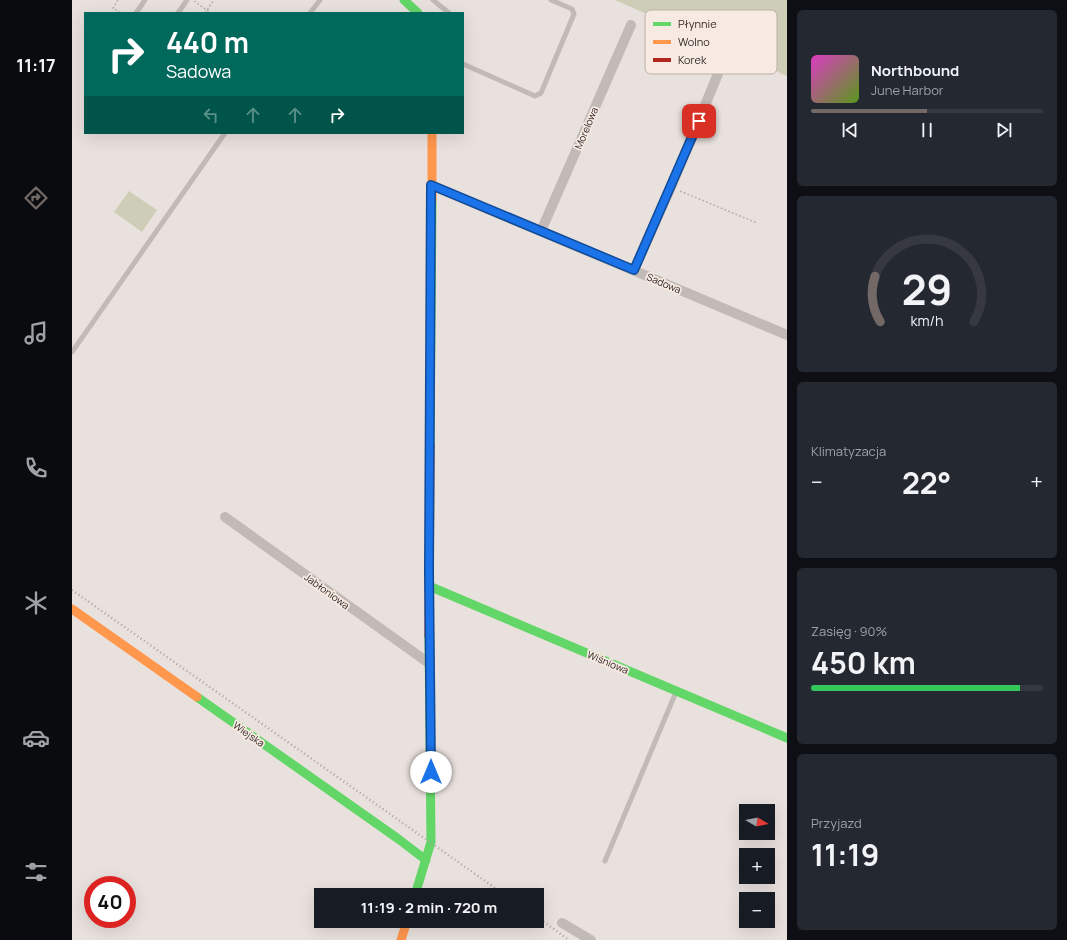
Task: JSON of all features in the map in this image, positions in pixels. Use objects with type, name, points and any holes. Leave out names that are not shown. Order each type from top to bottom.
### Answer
[{"type":"street","points":[[404,0],[417,12]]},
{"type":"street","name":"Morelowa","points":[[542,232],[631,25]]},
{"type":"street","points":[[634,270],[671,187],[718,74]]},
{"type":"street","points":[[417,888],[426,860],[431,833],[429,586],[432,134]]},
{"type":"street","name":"Sadowa","points":[[431,185],[787,335]]},
{"type":"street","name":"Jabłoniowa","points":[[225,517],[430,664]]},
{"type":"street","name":"Wiśniowa","points":[[429,586],[787,738]]},
{"type":"street","name":"Wiejska","points":[[72,609],[426,860]]},
{"type":"street","points":[[562,923],[591,940]]},
{"type":"street","points":[[401,940],[405,928]]},
{"type":"lane","points":[[137,12],[145,0]]},
{"type":"lane","points":[[179,12],[187,0]]},
{"type":"lane","points":[[311,12],[320,0]]},
{"type":"lane","points":[[433,0],[448,12]]},
{"type":"lane","points":[[464,64],[535,96],[541,93],[574,14],[572,9],[559,2],[551,0]]},
{"type":"lane","points":[[72,352],[224,134]]},
{"type":"lane","points":[[605,861],[676,692]]},
{"type":"path","points":[[118,0],[113,8],[119,12]]},
{"type":"path","points":[[193,0],[210,12]]},
{"type":"path","points":[[207,10],[214,0]]},
{"type":"path","points":[[671,187],[758,223]]},
{"type":"green space","points":[[615,0],[787,0],[787,76],[777,72],[777,10],[645,10],[645,13]]},
{"type":"green space","points":[[129,191],[157,210],[142,232],[114,212]]},
{"type":"railway","points":[[72,590],[495,888]]},
{"type":"railway","points":[[544,922],[569,940]]},
{"type":"traffic: fast","points":[[404,0],[417,12]]},
{"type":"traffic: fast","points":[[430,446],[432,200]]},
{"type":"traffic: fast","points":[[429,586],[787,738]]},
{"type":"traffic: fast","points":[[417,888],[431,842],[429,636]]},
{"type":"traffic: fast","points":[[197,697],[426,860]]},
{"type":"traffic: slow","points":[[432,134],[432,200]]},
{"type":"traffic: slow","points":[[72,609],[197,697]]},
{"type":"traffic: slow","points":[[401,940],[405,928]]},
{"type":"traffic: jam","points":[[429,636],[430,446]]},
{"type":"route","points":[[431,772],[429,571],[431,185],[634,270],[699,121]]}]
